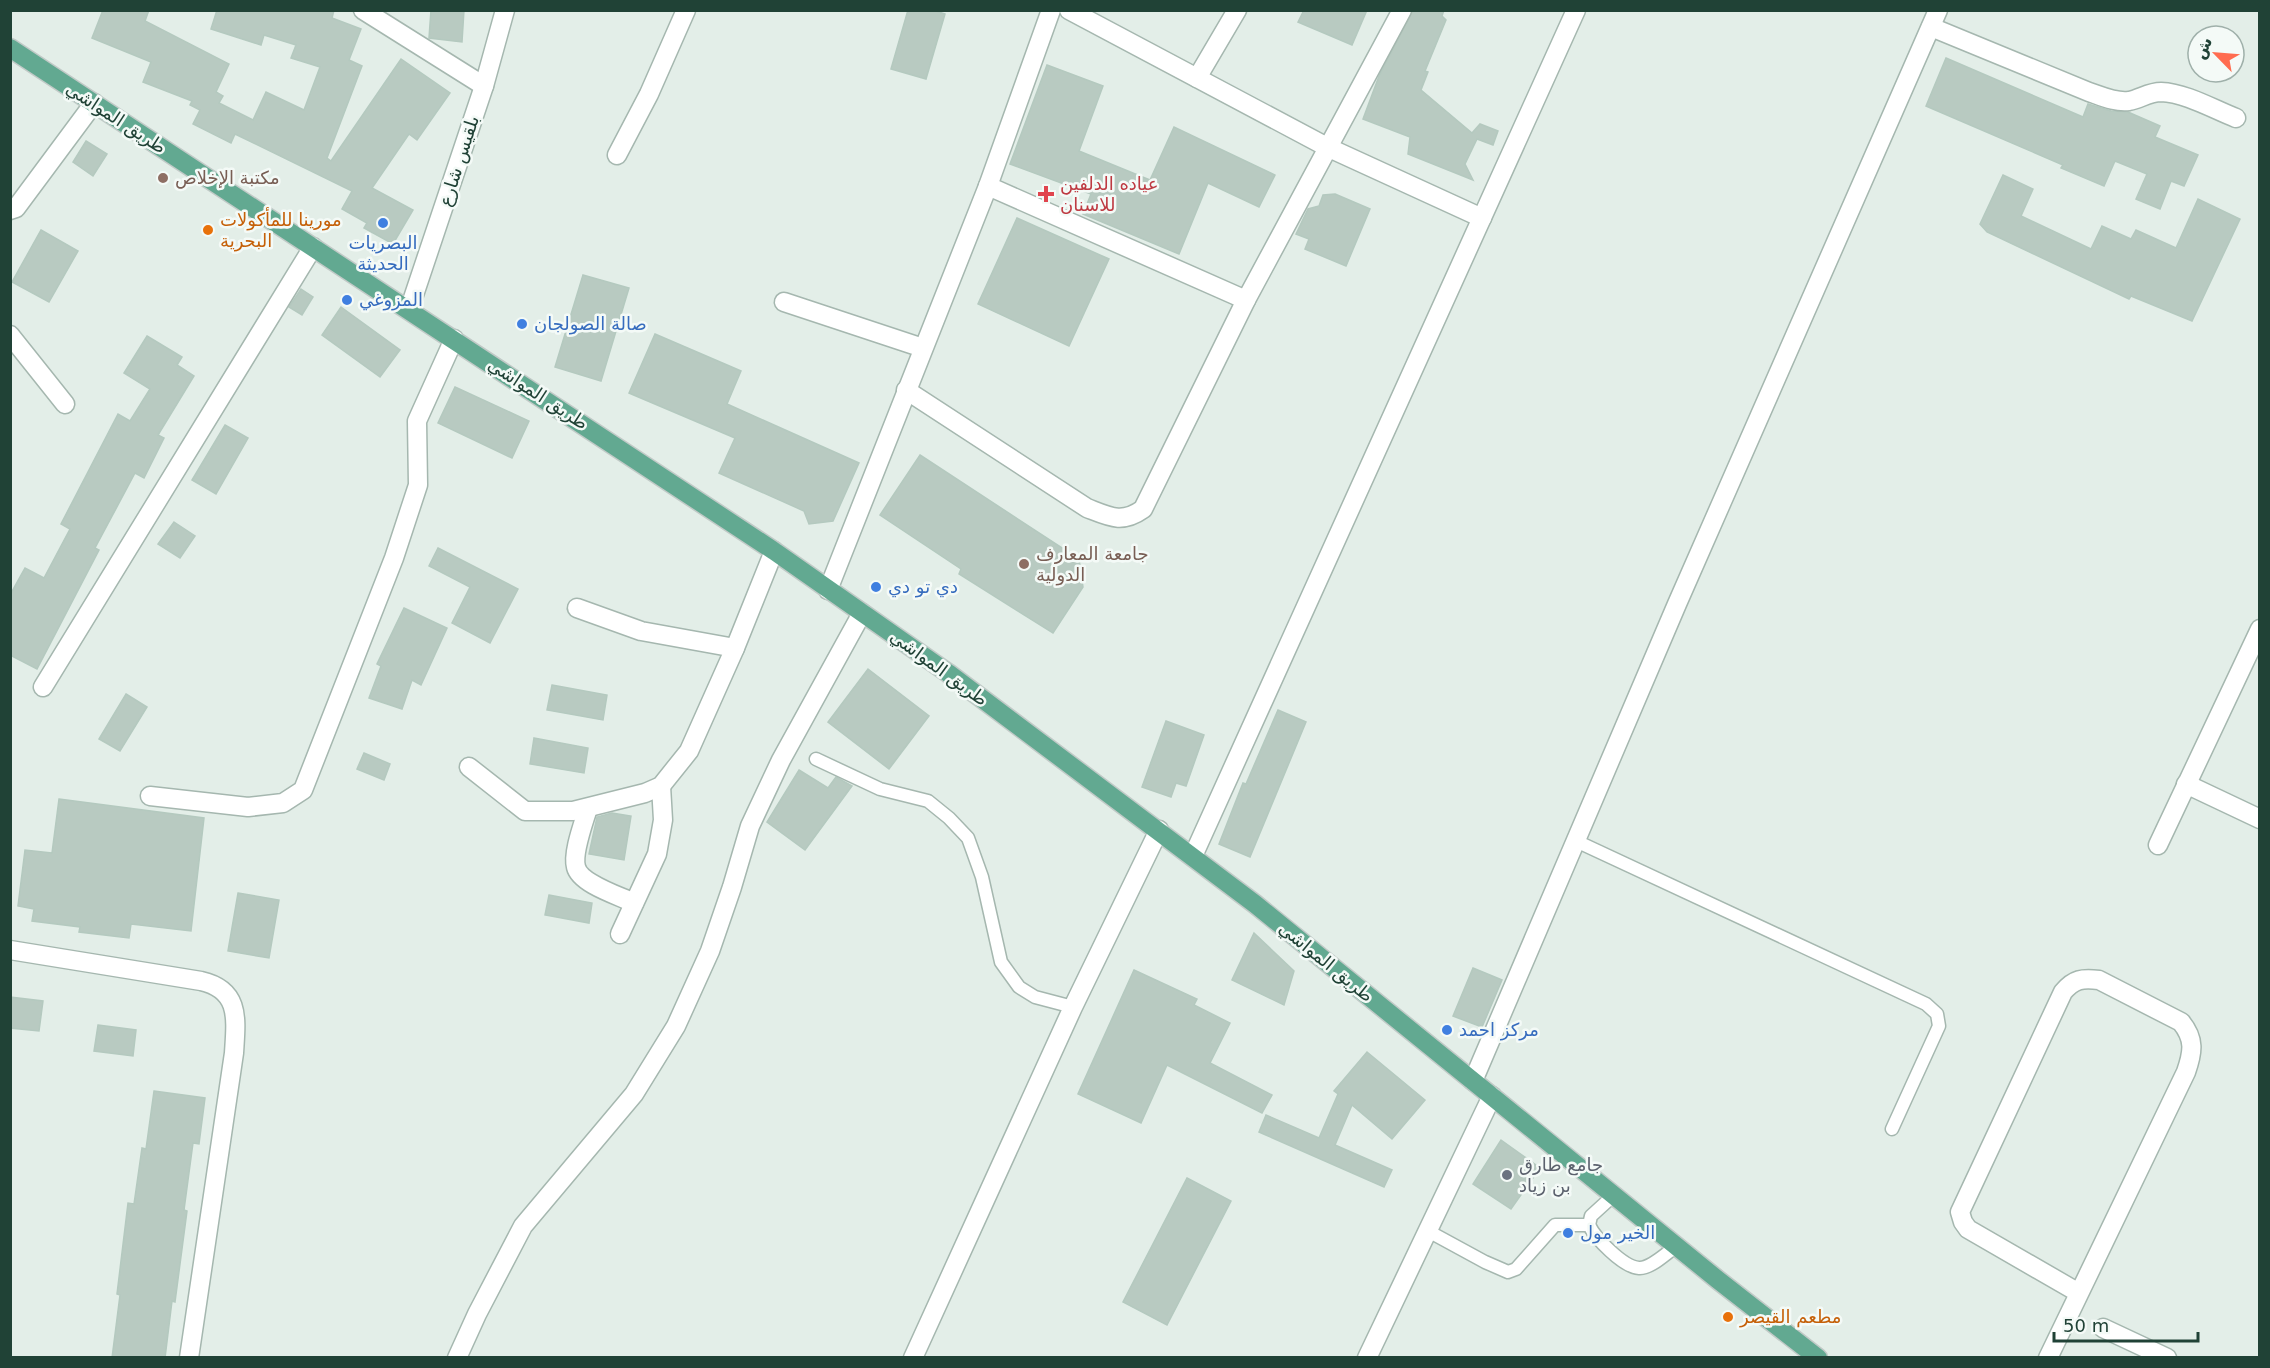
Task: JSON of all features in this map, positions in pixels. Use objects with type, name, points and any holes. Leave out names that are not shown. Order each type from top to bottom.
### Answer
[{"type":"main road","name":"طريق المواشي","points":[[10,48],[774,551],[948,673],[1193,856],[1811,1355]]},
{"type":"street","points":[[363,10],[484,86]]},
{"type":"street","name":"بلقيس شارع","points":[[409,310],[484,86],[505,10]]},
{"type":"street","points":[[617,155],[649,94],[686,10]]},
{"type":"street","points":[[828,590],[988,186],[1051,10]]},
{"type":"street","points":[[1069,10],[1327,147],[1482,218]]},
{"type":"street","points":[[1197,78],[1237,10]]},
{"type":"street","points":[[906,390],[1087,508],[1113,518],[1131,517],[1143,509],[1246,300],[1402,10]]},
{"type":"street","points":[[1193,856],[1576,10]]},
{"type":"street","points":[[1473,1081],[1677,604],[1935,19],[2089,92],[2120,102],[2160,92],[2168,93],[2236,118]]},
{"type":"street","points":[[12,211],[94,103]]},
{"type":"street","points":[[988,186],[1246,300]]},
{"type":"street","points":[[43,687],[313,247]]},
{"type":"street","points":[[784,302],[923,348]]},
{"type":"street","points":[[10,335],[65,404]]},
{"type":"street","points":[[150,796],[248,807],[283,803],[303,790],[394,558],[418,484],[417,421],[454,339]]},
{"type":"street","points":[[469,767],[525,811],[573,811],[645,793],[661,786],[689,752],[735,648],[774,551]]},
{"type":"street","points":[[577,608],[641,631],[735,648]]},
{"type":"street","points":[[457,1358],[523,1226],[634,1094],[676,1026],[710,951],[750,826],[781,760],[862,613]]},
{"type":"street","points":[[2158,845],[2259,629]]},
{"type":"street","points":[[2186,784],[2259,819]]},
{"type":"street","points":[[620,934],[657,854],[663,820],[661,786]]},
{"type":"street","points":[[588,808],[576,854],[576,868],[585,880],[634,903]]},
{"type":"street","points":[[913,1358],[1073,1007],[1159,830]]},
{"type":"street","points":[[10,950],[201,981],[218,985],[231,1000],[236,1016],[234,1053],[189,1358]]},
{"type":"street","points":[[2048,1358],[2186,1072],[2192,1054],[2189,1032],[2181,1022],[2099,980],[2089,979],[2071,982],[2063,992],[1960,1212],[1968,1229],[2079,1293]]},
{"type":"street","points":[[1367,1358],[1492,1096]]},
{"type":"street","points":[[2103,1329],[2167,1358]]},
{"type":"lane","points":[[816,759],[880,789],[928,801],[949,818],[968,838],[982,877],[1001,962],[1019,987],[1035,997],[1073,1007]]},
{"type":"lane","points":[[1576,841],[1926,1004],[1937,1014],[1939,1026],[1892,1129]]},
{"type":"lane","points":[[1614,1195],[1591,1216],[1589,1225],[1593,1234],[1625,1263],[1639,1268],[1648,1266],[1677,1246]]},
{"type":"lane","points":[[1428,1231],[1508,1272],[1516,1269],[1556,1225],[1589,1225]]},
{"type":"building","points":[[103,10],[149,10],[145,21],[229,64],[216,92],[223,96],[219,103],[253,120],[266,92],[304,110],[320,67],[291,58],[296,45],[264,35],[261,45],[211,29],[217,10],[334,10],[332,18],[361,29],[349,60],[362,66],[327,158],[331,161],[401,59],[450,93],[417,140],[409,134],[372,188],[413,210],[393,244],[364,228],[367,223],[342,209],[352,191],[235,134],[231,143],[193,124],[200,110],[190,105],[192,101],[143,82],[151,62],[92,38]]},
{"type":"building","points":[[431,10],[464,10],[462,42],[429,38]]},
{"type":"building","points":[[908,10],[933,10],[945,14],[926,79],[891,69]]},
{"type":"building","points":[[1304,10],[1367,10],[1352,45],[1298,22]]},
{"type":"building","points":[[1413,10],[1444,10],[1442,16],[1446,20],[1425,71],[1428,72],[1421,90],[1472,133],[1480,124],[1498,131],[1493,145],[1477,139],[1465,164],[1473,180],[1408,154],[1410,137],[1363,119],[1379,76]]},
{"type":"building","points":[[1946,58],[2083,117],[2088,104],[2111,111],[2128,112],[2160,126],[2155,137],[2198,155],[2184,186],[2171,181],[2160,209],[2136,199],[2147,174],[2115,161],[2104,186],[2061,168],[2063,165],[1926,106]]},
{"type":"building","points":[[1047,65],[1103,86],[1079,151],[1150,180],[1174,127],[1275,175],[1259,207],[1208,183],[1179,254],[1083,214],[1091,194],[1010,164]]},
{"type":"building","points":[[86,141],[107,154],[93,176],[73,162]]},
{"type":"building","points":[[2003,175],[2033,189],[2021,216],[2091,249],[2102,226],[2131,239],[2136,230],[2176,248],[2198,199],[2240,219],[2192,321],[2131,296],[2129,299],[1987,232],[1980,224]]},
{"type":"building","points":[[1335,194],[1370,209],[1346,266],[1305,249],[1309,239],[1296,234],[1308,209],[1319,206],[1323,195]]},
{"type":"building","points":[[1017,218],[1109,259],[1069,346],[978,304]]},
{"type":"building","points":[[41,230],[78,251],[49,302],[12,282]]},
{"type":"building","points":[[583,275],[629,288],[601,381],[555,367]]},
{"type":"building","points":[[301,289],[313,297],[302,315],[289,307]]},
{"type":"building","points":[[341,307],[400,350],[380,377],[322,335]]},
{"type":"building","points":[[655,334],[741,371],[727,404],[859,463],[833,521],[809,524],[804,511],[719,473],[735,438],[629,393]]},
{"type":"building","points":[[147,336],[182,357],[177,365],[194,376],[158,435],[164,438],[144,478],[135,473],[95,548],[99,550],[37,669],[10,655],[10,595],[25,568],[44,578],[70,529],[61,524],[118,414],[130,421],[150,389],[124,373]]},
{"type":"building","points":[[455,387],[529,421],[512,458],[438,423]]},
{"type":"building","points":[[225,425],[248,438],[216,494],[192,480]]},
{"type":"building","points":[[920,455],[1079,559],[1083,587],[1053,633],[959,574],[961,569],[880,515]]},
{"type":"building","points":[[174,522],[195,536],[180,558],[158,544]]},
{"type":"building","points":[[438,548],[518,589],[490,643],[452,623],[470,587],[429,566]]},
{"type":"building","points":[[404,608],[447,628],[421,685],[412,680],[402,709],[369,698],[381,666],[377,664]]},
{"type":"building","points":[[868,669],[929,716],[889,769],[828,722]]},
{"type":"building","points":[[552,685],[607,695],[603,720],[547,710]]},
{"type":"building","points":[[126,694],[147,707],[120,751],[99,739]]},
{"type":"building","points":[[1278,710],[1306,722],[1250,857],[1219,844],[1243,783],[1246,784]]},
{"type":"building","points":[[1166,721],[1204,735],[1186,786],[1176,783],[1171,797],[1142,787]]},
{"type":"building","points":[[534,738],[588,748],[584,773],[530,764]]},
{"type":"building","points":[[364,753],[390,764],[384,780],[357,769]]},
{"type":"building","points":[[799,770],[828,788],[836,777],[852,786],[805,850],[767,822]]},
{"type":"building","points":[[59,799],[204,818],[191,931],[131,924],[129,938],[79,932],[80,927],[32,921],[34,909],[18,906],[25,850],[52,853]]},
{"type":"building","points":[[612,813],[631,816],[624,860],[589,854],[597,817]]},
{"type":"building","points":[[238,893],[279,900],[269,958],[228,951]]},
{"type":"building","points":[[549,895],[592,903],[589,923],[545,915]]},
{"type":"building","points":[[1254,933],[1294,971],[1284,1005],[1232,980]]},
{"type":"building","points":[[1473,968],[1502,980],[1482,1027],[1453,1016]]},
{"type":"building","points":[[1134,970],[1197,999],[1194,1005],[1230,1023],[1210,1063],[1272,1095],[1262,1113],[1167,1065],[1141,1123],[1078,1094]]},
{"type":"building","points":[[10,997],[43,1001],[39,1031],[10,1028]]},
{"type":"building","points":[[98,1025],[136,1030],[133,1056],[94,1051]]},
{"type":"building","points":[[1367,1052],[1425,1100],[1392,1139],[1352,1105],[1335,1145],[1392,1170],[1384,1187],[1259,1132],[1266,1115],[1319,1138],[1338,1094],[1334,1091]]},
{"type":"building","points":[[154,1091],[205,1098],[199,1144],[193,1143],[175,1302],[172,1301],[165,1358],[112,1358],[128,1203],[134,1204],[142,1148],[146,1149]]},
{"type":"building","points":[[1501,1140],[1540,1168],[1511,1209],[1473,1184]]},
{"type":"building","points":[[1187,1178],[1231,1201],[1167,1325],[1123,1302]]},
{"type":"place","name":"مكتبة الإخلاص","points":[[163,178]]},
{"type":"place","name":"عياده الدلفين للاسنان","points":[[1046,194]]},
{"type":"place","name":"البصريات الحديثة","points":[[383,223]]},
{"type":"place","name":"مورينا للمأكولات البحرية","points":[[208,230]]},
{"type":"place","name":"المزوغي","points":[[347,300]]},
{"type":"place","name":"صالة الصولجان","points":[[522,324]]},
{"type":"place","name":"جامعة المعارف الدولية","points":[[1024,564]]},
{"type":"place","name":"دي تو دي","points":[[876,587]]},
{"type":"place","name":"مركز احمد","points":[[1447,1030]]},
{"type":"place","name":"جامع طارق بن زياد","points":[[1507,1175]]},
{"type":"place","name":"الخير مول","points":[[1568,1233]]},
{"type":"place","name":"مطعم القيصر","points":[[1728,1317]]}]
